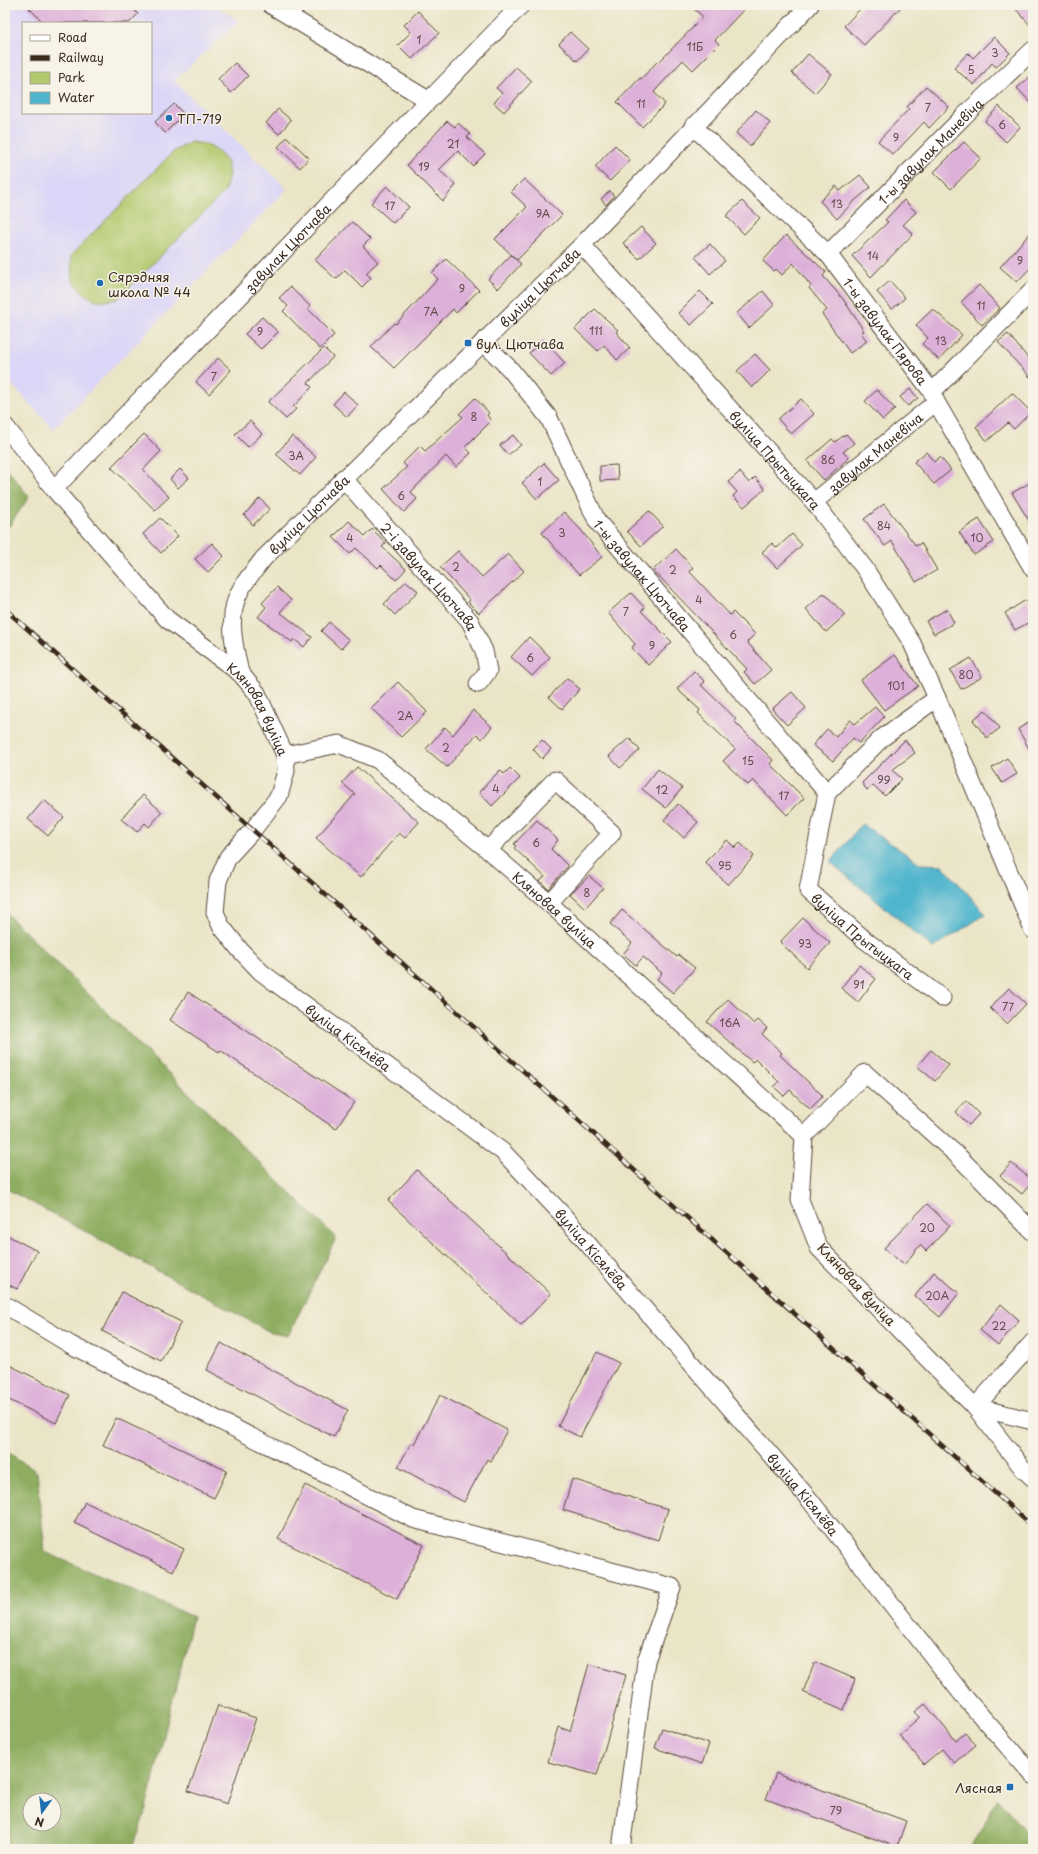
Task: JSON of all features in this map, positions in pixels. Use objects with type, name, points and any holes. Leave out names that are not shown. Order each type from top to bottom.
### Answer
[{"type":"street","points":[[270,5],[428,100]]},
{"type":"street","name":"завулак Цютчава","points":[[54,489],[521,5]]},
{"type":"street","name":"вуліца Цютчава","points":[[240,673],[233,642],[232,614],[240,590],[263,559],[343,478],[582,245],[693,126],[810,5]]},
{"type":"street","name":"1-ы завулак Маневіча","points":[[828,254],[963,117],[1033,50]]},
{"type":"street","name":"1-ы завулак Пярова","points":[[693,126],[828,254],[934,397],[1033,569]]},
{"type":"street","name":"вуліца Прытыцкага","points":[[582,245],[814,502],[865,570],[912,643],[937,698],[1033,930]]},
{"type":"street","name":"завулак Маневіча","points":[[814,502],[934,397],[1033,290]]},
{"type":"street","name":"1-ы завулак Цютчава","points":[[482,342],[510,369],[549,418],[597,520],[827,793]]},
{"type":"street","name":"Кляновая вуліца","points":[[5,426],[54,489],[167,619],[240,673],[257,692],[285,755],[339,744],[378,760],[488,850],[549,903],[804,1136],[800,1200],[819,1248],[975,1406],[1024,1470],[1033,1478]]},
{"type":"street","name":"2-і завулак Цютчава","points":[[343,478],[470,621],[484,651],[488,671],[478,684]]},
{"type":"street","points":[[827,793],[882,738],[937,698]]},
{"type":"street","name":"вуліца Кісялёва","points":[[285,755],[286,771],[279,796],[252,831],[228,857],[218,880],[216,912],[221,926],[261,972],[508,1157],[566,1219],[809,1499],[966,1699],[1033,1775]]},
{"type":"street","points":[[488,850],[555,780],[612,833],[549,903]]},
{"type":"street","name":"вуліца Прытыцкага","points":[[827,793],[808,890],[866,940],[942,998]]},
{"type":"street","points":[[804,1136],[865,1074],[958,1156],[1033,1232]]},
{"type":"street","points":[[5,1305],[71,1345],[413,1520],[672,1587],[646,1660],[621,1849]]},
{"type":"street","points":[[1033,1342],[975,1406],[1033,1420]]},
{"type":"shaded area","name":"Сярэдняя школа № 44","points":[[5,5],[214,5],[239,21],[174,81],[287,189],[53,429],[5,377]]},
{"type":"green space","points":[[191,142],[206,144],[219,152],[227,162],[229,174],[225,191],[118,299],[103,301],[97,300],[82,292],[72,281],[71,255],[174,151]]},
{"type":"green space","points":[[5,466],[29,497],[5,532]]},
{"type":"green space","points":[[5,912],[336,1238],[288,1336],[272,1333],[5,1188]]},
{"type":"green space","points":[[5,1450],[37,1472],[45,1552],[193,1617],[146,1809],[133,1849],[5,1849]]},
{"type":"green space","points":[[997,1799],[1033,1840],[1033,1849],[971,1849]]},
{"type":"water","points":[[862,824],[921,864],[942,865],[986,914],[933,948],[830,862]]},
{"type":"building","points":[[26,5],[129,5],[138,14],[130,22],[43,22]]},
{"type":"building","points":[[690,5],[748,5],[715,40],[719,44],[693,70],[683,60],[654,92],[665,104],[642,127],[617,102],[703,17]]},
{"type":"building","points":[[864,5],[903,5],[864,45],[844,26]]},
{"type":"building","points":[[1012,5],[1033,5],[1033,28]]},
{"type":"building","points":[[418,11],[439,33],[412,59],[398,45],[411,32],[404,25]]},
{"type":"building","points":[[570,32],[588,49],[577,61],[559,44]]},
{"type":"building","points":[[994,37],[1010,53],[996,67],[992,63],[974,85],[954,68],[968,53],[973,58]]},
{"type":"building","points":[[808,54],[832,74],[815,93],[792,73]]},
{"type":"building","points":[[235,63],[248,76],[231,93],[218,79]]},
{"type":"building","points":[[516,67],[532,81],[504,112],[494,103],[502,93],[496,88]]},
{"type":"building","points":[[1033,74],[1033,105],[1017,88]]},
{"type":"building","points":[[926,86],[949,107],[929,128],[924,122],[893,155],[878,141],[909,109],[907,107]]},
{"type":"building","name":"ТП-719","points":[[174,104],[184,114],[165,133],[155,122]]},
{"type":"building","points":[[999,106],[1020,127],[1006,142],[985,121]]},
{"type":"building","points":[[278,109],[291,120],[279,134],[266,123]]},
{"type":"building","points":[[756,110],[770,123],[750,146],[736,133]]},
{"type":"building","points":[[447,121],[455,127],[458,123],[470,134],[467,137],[485,154],[473,166],[458,151],[439,170],[456,185],[443,201],[407,165]]},
{"type":"building","points":[[287,137],[309,158],[300,168],[278,147]]},
{"type":"building","points":[[964,142],[981,158],[951,189],[934,172]]},
{"type":"building","points":[[615,145],[630,160],[610,181],[595,167]]},
{"type":"building","points":[[860,175],[871,187],[852,203],[837,219],[820,201],[836,186],[840,191]]},
{"type":"building","points":[[524,179],[562,215],[517,260],[495,239],[527,207],[511,192]]},
{"type":"building","points":[[387,186],[409,207],[393,223],[371,203]]},
{"type":"building","points":[[610,191],[614,196],[606,205],[601,199]]},
{"type":"building","points":[[904,200],[916,212],[903,225],[913,234],[871,277],[852,256],[888,222],[885,220]]},
{"type":"building","points":[[742,201],[760,218],[744,234],[726,216]]},
{"type":"building","points":[[352,222],[370,239],[363,246],[378,262],[366,273],[371,278],[362,287],[345,270],[336,279],[315,260]]},
{"type":"building","points":[[641,227],[656,243],[639,259],[623,243]]},
{"type":"building","points":[[1033,230],[1033,265],[1017,282],[1000,267]]},
{"type":"building","points":[[786,235],[826,272],[823,276],[843,299],[864,331],[861,333],[867,341],[850,353],[822,314],[827,310],[809,288],[811,286],[793,263],[782,275],[776,269],[774,271],[763,261]]},
{"type":"building","points":[[710,244],[725,261],[710,274],[695,257]]},
{"type":"building","points":[[511,255],[521,264],[498,289],[488,279]]},
{"type":"building","points":[[446,259],[479,290],[456,313],[453,309],[394,368],[371,347],[394,323],[396,324],[438,279],[432,273]]},
{"type":"building","points":[[890,281],[905,298],[892,309],[877,292]]},
{"type":"building","points":[[979,285],[1000,308],[982,325],[961,302]]},
{"type":"building","points":[[290,287],[310,306],[308,309],[334,335],[320,349],[283,311],[288,306],[279,298]]},
{"type":"building","points":[[700,291],[713,304],[691,325],[678,313]]},
{"type":"building","points":[[763,291],[774,305],[749,328],[737,313]]},
{"type":"building","points":[[595,309],[618,330],[616,332],[630,348],[617,360],[604,345],[598,351],[575,329]]},
{"type":"building","points":[[933,309],[962,335],[939,360],[922,344],[928,338],[916,325]]},
{"type":"building","points":[[262,317],[278,332],[261,349],[245,334]]},
{"type":"building","points":[[1008,334],[1033,364],[1033,376],[1031,378],[998,342]]},
{"type":"building","points":[[543,340],[565,363],[551,376],[529,353]]},
{"type":"building","points":[[324,348],[333,357],[308,383],[312,387],[293,407],[296,409],[286,419],[268,402]]},
{"type":"building","points":[[755,354],[770,370],[752,388],[737,371]]},
{"type":"building","points":[[218,358],[231,370],[209,394],[196,382]]},
{"type":"building","points":[[910,389],[918,398],[908,406],[900,397]]},
{"type":"building","points":[[877,390],[895,409],[883,420],[865,401]]},
{"type":"building","points":[[344,392],[358,405],[347,417],[333,404]]},
{"type":"building","points":[[1012,393],[1031,412],[1014,429],[1008,423],[987,441],[976,427]]},
{"type":"building","points":[[475,398],[489,413],[487,415],[491,421],[465,447],[471,453],[456,467],[446,456],[411,492],[417,499],[404,512],[383,489],[407,467],[403,463],[420,446],[425,451],[463,417],[459,414]]},
{"type":"building","points":[[801,399],[814,414],[791,434],[778,419]]},
{"type":"building","points":[[250,421],[262,434],[248,447],[235,434]]},
{"type":"building","points":[[144,434],[161,451],[143,470],[169,497],[155,510],[111,467]]},
{"type":"building","points":[[846,434],[854,443],[843,452],[849,458],[824,480],[807,461],[832,439],[835,442]]},
{"type":"building","points":[[513,435],[521,445],[508,455],[500,445]]},
{"type":"building","points":[[292,436],[316,457],[300,475],[276,454]]},
{"type":"building","points":[[926,452],[934,462],[940,457],[951,470],[934,484],[914,462]]},
{"type":"building","points":[[544,463],[559,480],[537,499],[522,483]]},
{"type":"building","points":[[617,465],[618,480],[600,481],[600,466]]},
{"type":"building","points":[[180,469],[189,478],[178,488],[170,479]]},
{"type":"building","points":[[740,472],[749,483],[755,477],[765,489],[744,507],[733,496],[737,492],[728,482]]},
{"type":"building","points":[[1033,481],[1033,527],[1012,493]]},
{"type":"building","points":[[260,498],[270,509],[253,525],[244,515]]},
{"type":"building","points":[[884,504],[916,546],[921,543],[937,570],[916,582],[892,541],[885,546],[864,519]]},
{"type":"building","points":[[649,511],[663,526],[641,546],[627,531]]},
{"type":"building","points":[[564,512],[581,530],[602,557],[579,575],[542,533]]},
{"type":"building","points":[[160,518],[178,536],[161,553],[143,534]]},
{"type":"building","points":[[979,519],[994,542],[974,555],[959,532]]},
{"type":"building","points":[[349,521],[365,536],[372,529],[386,543],[382,547],[406,569],[396,580],[381,565],[378,568],[356,548],[350,554],[333,537]]},
{"type":"building","points":[[792,534],[802,545],[777,568],[762,552],[772,543],[777,548]]},
{"type":"building","points":[[212,543],[224,556],[208,572],[195,559]]},
{"type":"building","points":[[676,549],[693,568],[689,571],[730,615],[733,612],[755,634],[747,642],[771,670],[755,684],[744,672],[747,669],[653,570]]},
{"type":"building","points":[[458,551],[482,577],[508,554],[524,571],[479,613],[468,602],[470,600],[440,567]]},
{"type":"building","points":[[406,581],[418,591],[395,615],[384,604]]},
{"type":"building","points":[[277,587],[291,600],[280,612],[312,637],[304,647],[294,639],[292,642],[258,617],[266,607],[262,603]]},
{"type":"building","points":[[631,593],[645,608],[641,611],[672,642],[648,665],[632,648],[635,644],[608,613]]},
{"type":"building","points":[[824,593],[845,615],[826,632],[806,609]]},
{"type":"building","points":[[1026,600],[1033,612],[1033,620],[1015,630],[1005,613]]},
{"type":"building","points":[[947,609],[954,623],[934,634],[926,621]]},
{"type":"building","points":[[329,622],[349,640],[341,649],[321,631]]},
{"type":"building","points":[[529,637],[550,657],[532,676],[511,657]]},
{"type":"building","points":[[895,655],[918,686],[884,710],[861,680]]},
{"type":"building","points":[[971,658],[982,677],[961,689],[950,670]]},
{"type":"building","points":[[694,671],[705,682],[701,685],[736,719],[734,721],[773,760],[770,764],[804,798],[787,815],[753,780],[748,785],[723,761],[735,749],[698,713],[700,710],[677,689]]},
{"type":"building","points":[[567,678],[580,689],[562,709],[549,697]]},
{"type":"building","points":[[398,682],[427,712],[401,737],[371,708]]},
{"type":"building","points":[[792,692],[806,708],[787,725],[772,709]]},
{"type":"building","points":[[875,707],[884,717],[859,743],[853,738],[833,761],[813,745],[827,729],[836,737],[850,720],[855,724]]},
{"type":"building","points":[[473,710],[492,727],[482,739],[477,734],[447,767],[426,749],[445,727],[453,735]]},
{"type":"building","points":[[985,710],[1000,728],[987,738],[973,720]]},
{"type":"building","points":[[1033,720],[1033,756],[1018,729]]},
{"type":"building","points":[[629,738],[640,750],[620,768],[609,756]]},
{"type":"building","points":[[542,740],[551,749],[542,759],[533,749]]},
{"type":"building","points":[[905,740],[915,753],[892,770],[902,779],[885,796],[873,785],[867,790],[862,783]]},
{"type":"building","points":[[1007,758],[1017,774],[1002,783],[992,768]]},
{"type":"building","points":[[357,767],[419,822],[405,838],[399,833],[361,877],[316,838],[355,794],[342,783]]},
{"type":"building","points":[[510,768],[520,778],[492,806],[479,792],[500,770],[504,774]]},
{"type":"building","points":[[658,769],[682,788],[666,808],[642,789]]},
{"type":"building","points":[[143,795],[162,812],[149,827],[145,823],[137,832],[121,819]]},
{"type":"building","points":[[44,800],[64,817],[48,836],[28,819]]},
{"type":"building","points":[[678,804],[698,822],[684,838],[664,820]]},
{"type":"building","points":[[537,820],[558,840],[551,849],[568,866],[548,889],[540,881],[545,877],[514,848],[516,846],[514,844]]},
{"type":"building","points":[[727,840],[735,848],[740,843],[754,856],[728,885],[705,862]]},
{"type":"building","points":[[589,876],[603,888],[585,908],[570,894]]},
{"type":"building","points":[[622,910],[677,957],[679,955],[695,968],[673,993],[657,979],[662,973],[643,957],[636,965],[623,954],[632,943],[610,924]]},
{"type":"building","points":[[803,918],[830,943],[807,968],[780,942]]},
{"type":"building","points":[[859,965],[876,979],[858,1002],[841,988]]},
{"type":"building","points":[[1009,988],[1026,1004],[1007,1024],[990,1008]]},
{"type":"building","points":[[188,992],[354,1102],[336,1129],[220,1050],[219,1052],[170,1020]]},
{"type":"building","points":[[728,999],[754,1024],[758,1020],[767,1028],[762,1034],[782,1053],[780,1055],[823,1096],[810,1109],[790,1090],[784,1096],[774,1087],[779,1082],[756,1059],[752,1062],[707,1022]]},
{"type":"building","points":[[931,1050],[949,1065],[935,1081],[917,1066]]},
{"type":"building","points":[[966,1101],[979,1114],[969,1125],[956,1112]]},
{"type":"building","points":[[1011,1163],[1033,1181],[1022,1194],[1000,1176]]},
{"type":"building","points":[[417,1170],[551,1294],[521,1325],[388,1201]]},
{"type":"building","points":[[927,1204],[950,1226],[926,1251],[920,1245],[904,1265],[884,1248]]},
{"type":"building","points":[[5,1234],[37,1251],[17,1289],[5,1283]]},
{"type":"building","points":[[934,1272],[959,1293],[940,1317],[915,1296]]},
{"type":"building","points":[[122,1292],[181,1322],[161,1361],[102,1331]]},
{"type":"building","points":[[1001,1304],[1019,1320],[998,1345],[980,1330]]},
{"type":"building","points":[[221,1343],[348,1410],[334,1437],[207,1370]]},
{"type":"building","points":[[597,1352],[619,1363],[580,1437],[558,1426]]},
{"type":"building","points":[[5,1363],[70,1395],[56,1423],[5,1398]]},
{"type":"building","points":[[440,1395],[507,1430],[491,1461],[487,1459],[464,1502],[398,1467],[411,1443],[414,1444]]},
{"type":"building","points":[[116,1418],[227,1471],[214,1498],[103,1445]]},
{"type":"building","points":[[572,1479],[668,1509],[658,1540],[563,1510]]},
{"type":"building","points":[[305,1485],[424,1545],[397,1599],[278,1539]]},
{"type":"building","points":[[85,1502],[184,1549],[173,1571],[74,1523]]},
{"type":"building","points":[[815,1662],[855,1679],[844,1710],[803,1692]]},
{"type":"building","points":[[589,1664],[626,1675],[597,1775],[548,1762],[558,1727],[570,1731]]},
{"type":"building","points":[[925,1704],[956,1741],[965,1733],[976,1745],[954,1763],[942,1749],[924,1764],[899,1735],[920,1717],[915,1712]]},
{"type":"building","points":[[218,1705],[256,1718],[227,1804],[188,1791]]},
{"type":"building","points":[[662,1728],[709,1744],[702,1764],[655,1748]]},
{"type":"building","points":[[776,1773],[906,1821],[897,1847],[766,1799]]},
{"type":"railway","points":[[5,609],[1033,1527]]},
{"type":"place","name":"ТП-719","points":[[169,118]]},
{"type":"place","name":"Сярэдняя школа № 44","points":[[100,283]]},
{"type":"place","name":"вул. Цютчава","points":[[468,343]]},
{"type":"place","name":"Лясная","points":[[1010,1787]]}]
